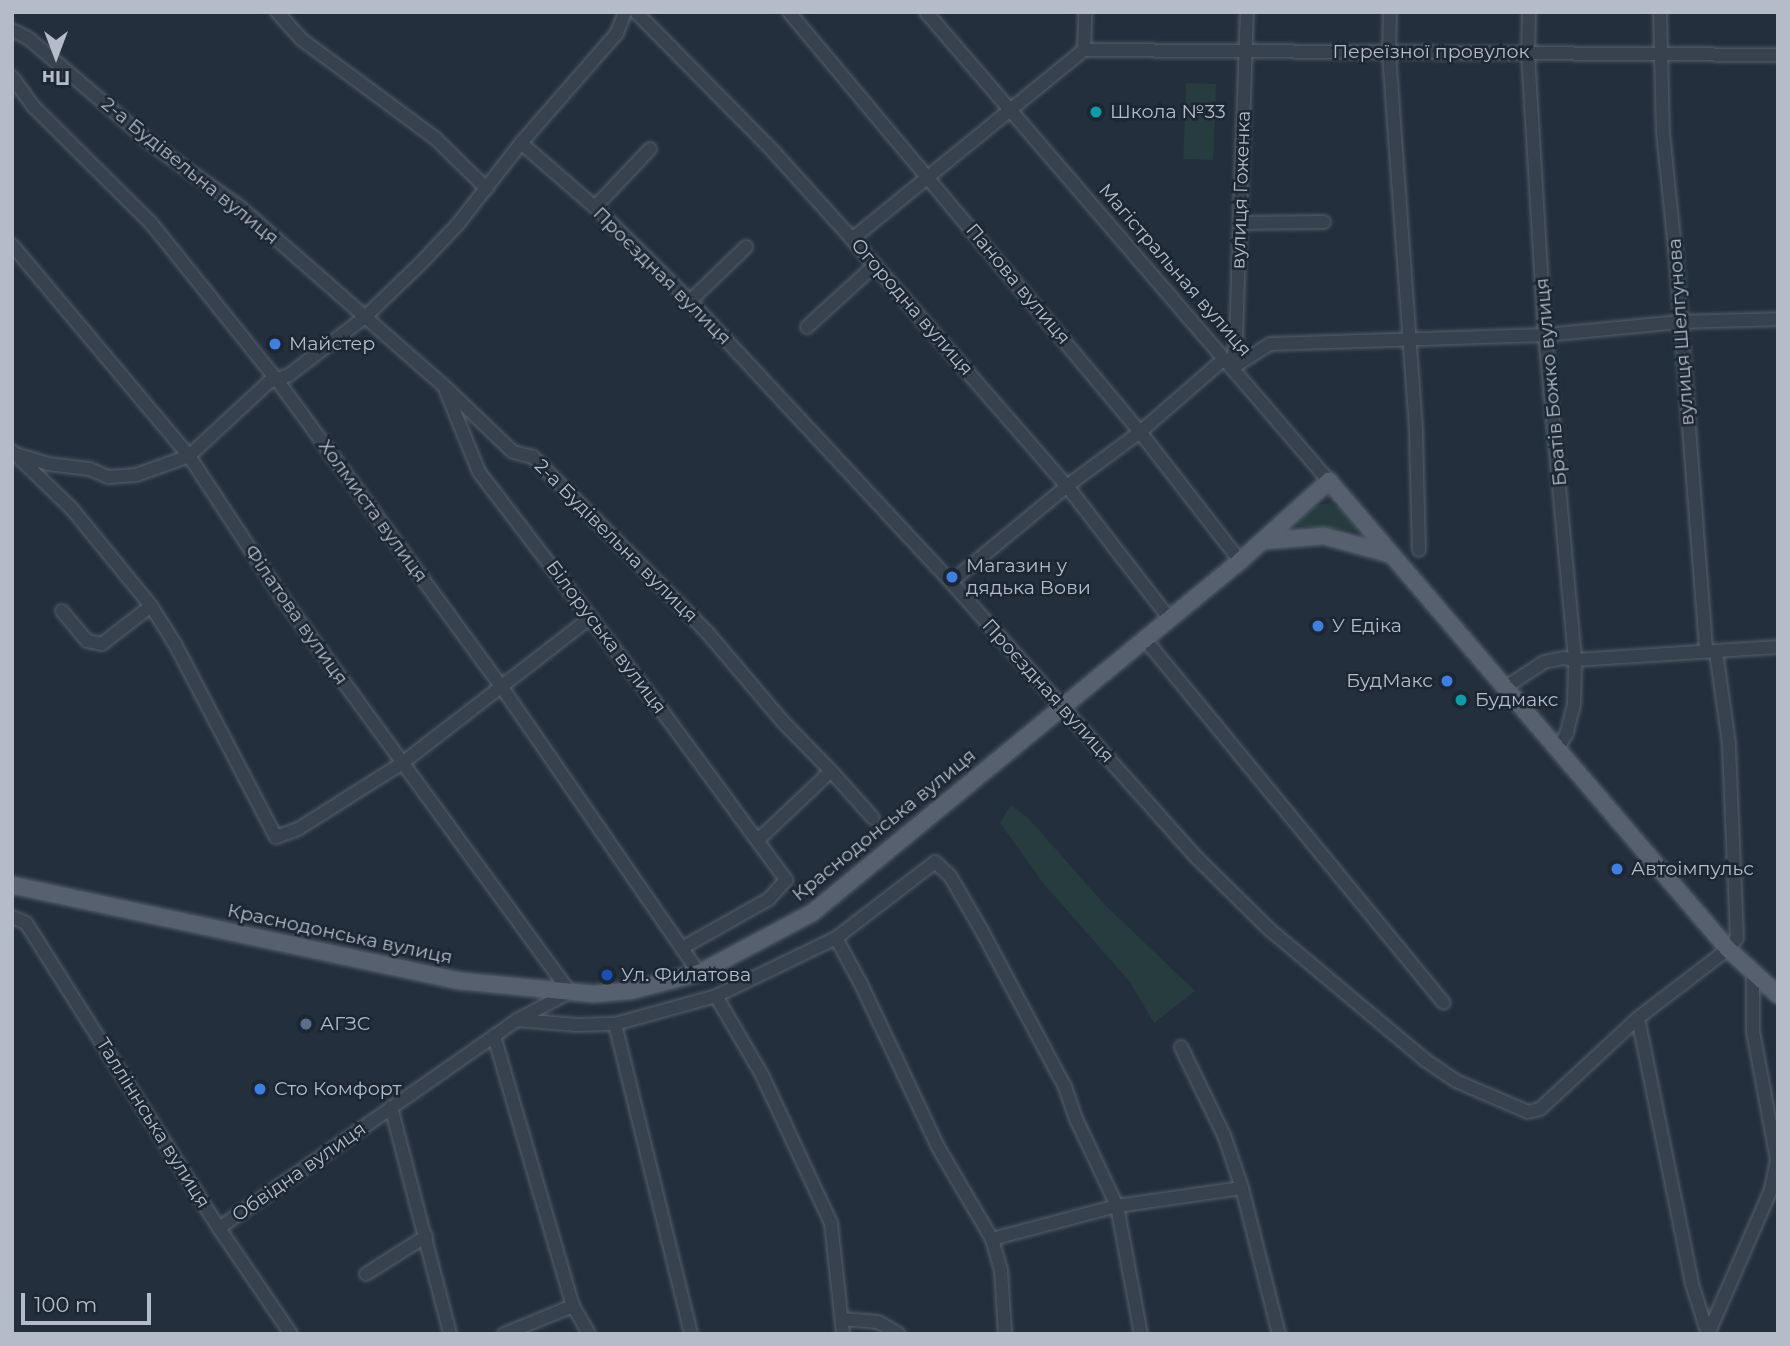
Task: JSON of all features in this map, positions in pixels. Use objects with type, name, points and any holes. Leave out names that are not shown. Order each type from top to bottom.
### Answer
[{"type":"main road","name":"Краснодонська вулиця","points":[[12,885],[461,981],[570,992],[629,991],[698,973],[813,912],[1240,561],[1329,481]]},
{"type":"main road","name":"Магістральная вулиця","points":[[1329,481],[1506,687]]},
{"type":"main road","points":[[1263,541],[1324,536],[1393,555]]},
{"type":"main road","points":[[1506,687],[1728,950],[1778,995]]},
{"type":"street","points":[[277,12],[301,39],[436,139],[487,189]]},
{"type":"street","points":[[13,454],[48,464],[90,469],[108,477],[136,475],[189,456],[270,382],[289,375],[365,317],[421,263],[487,189],[522,143],[617,33],[625,12]]},
{"type":"street","name":"Огородна вулиця","points":[[636,12],[772,150],[875,265],[1067,485],[1169,618]]},
{"type":"street","name":"Панова вулиця","points":[[789,12],[1140,432],[1240,561]]},
{"type":"street","name":"Магістральная вулиця","points":[[926,12],[1009,112],[1329,481]]},
{"type":"street","points":[[852,239],[1084,50],[1084,12]]},
{"type":"street","name":"вулиця Гоженка","points":[[1228,363],[1237,340],[1247,12]]},
{"type":"street","points":[[1390,12],[1389,52],[1411,339],[1419,550]]},
{"type":"street","name":"Братів Божко вулиця","points":[[1529,12],[1528,53],[1545,335],[1575,660],[1574,704],[1567,733],[1558,748]]},
{"type":"street","name":"вулиця Шелгунова","points":[[1660,12],[1660,54],[1679,323],[1711,651],[1729,744],[1737,938],[1728,950]]},
{"type":"street","name":"2-а Будівельна вулиця","points":[[12,30],[28,38],[156,148],[240,207],[444,386],[513,452],[533,457],[706,631],[785,724],[873,818]]},
{"type":"street","name":"Переїзної провулок","points":[[1084,50],[1778,55]]},
{"type":"street","name":"Холмиста вулиця","points":[[12,77],[34,107],[151,223],[277,380],[502,686],[698,973]]},
{"type":"street","name":"Проєздная вулиця","points":[[522,143],[594,207],[690,301],[951,582],[1197,858],[1269,929],[1425,1060],[1456,1081],[1528,1112],[1539,1109],[1638,1018]]},
{"type":"street","points":[[594,207],[650,149]]},
{"type":"street","points":[[1240,223],[1324,222]]},
{"type":"street","name":"Філатова вулиця","points":[[12,245],[189,456],[281,596],[401,764],[570,992]]},
{"type":"street","points":[[690,301],[746,247]]},
{"type":"street","points":[[807,327],[875,265]]},
{"type":"street","points":[[951,582],[1067,485],[1228,363],[1270,344],[1545,335],[1679,323],[1778,319]]},
{"type":"street","name":"Білоруська вулиця","points":[[444,386],[479,472],[786,880],[769,899],[682,948]]},
{"type":"street","points":[[13,454],[72,509],[151,606],[175,644],[275,836],[298,829],[401,764],[590,618]]},
{"type":"street","points":[[62,611],[87,641],[102,644],[151,606]]},
{"type":"street","points":[[1144,638],[1444,1003]]},
{"type":"street","points":[[1506,687],[1544,662],[1563,658],[1575,660],[1778,647]]},
{"type":"street","points":[[758,840],[831,771]]},
{"type":"street","points":[[517,1020],[564,1025],[615,1024],[716,996],[836,938],[935,862],[950,876],[1059,1075],[1077,1121],[1117,1206],[1141,1334]]},
{"type":"street","name":"Талліннська вулиця","points":[[12,917],[26,923],[219,1228],[291,1334]]},
{"type":"street","points":[[836,938],[862,984],[938,1147],[992,1239],[1001,1270],[1005,1334]]},
{"type":"street","points":[[1708,1334],[1692,1284],[1638,1018],[1728,950]]},
{"type":"street","points":[[1708,1334],[1771,1190],[1777,1160],[1753,1032],[1753,973]]},
{"type":"street","name":"Обвідна вулиця","points":[[219,1228],[517,1020],[570,992]]},
{"type":"street","points":[[716,996],[762,1075],[831,1223],[843,1334]]},
{"type":"street","points":[[615,1024],[691,1334]]},
{"type":"street","points":[[494,1036],[529,1146],[573,1306],[589,1334]]},
{"type":"street","points":[[1181,1047],[1224,1135],[1242,1188],[1279,1334]]},
{"type":"street","points":[[390,1107],[450,1334]]},
{"type":"street","points":[[992,1239],[1117,1206],[1242,1188]]},
{"type":"street","points":[[366,1274],[426,1236]]},
{"type":"street","points":[[504,1334],[573,1306]]},
{"type":"street","points":[[843,1319],[878,1322],[895,1331]]},
{"type":"green space","points":[[1186,83],[1216,84],[1213,160],[1183,159]]},
{"type":"green space","points":[[1329,503],[1341,508],[1360,531],[1291,525],[1317,505]]},
{"type":"green space","points":[[1011,805],[1029,819],[1104,904],[1195,991],[1154,1023],[1130,982],[1043,883],[1000,823]]},
{"type":"place","name":"Школа №33","points":[[1096,112]]},
{"type":"place","name":"Майстер","points":[[275,344]]},
{"type":"place","name":"Магазин у дядька Вови","points":[[952,577]]},
{"type":"place","name":"У Едіка","points":[[1318,626]]},
{"type":"place","name":"БудМакс","points":[[1447,681]]},
{"type":"place","name":"Будмакс","points":[[1461,700]]},
{"type":"place","name":"Автоімпульс","points":[[1617,869]]},
{"type":"place","name":"Ул. Филатова","points":[[607,975]]},
{"type":"place","name":"АГЗС","points":[[306,1024]]},
{"type":"place","name":"Сто Комфорт","points":[[260,1089]]}]
